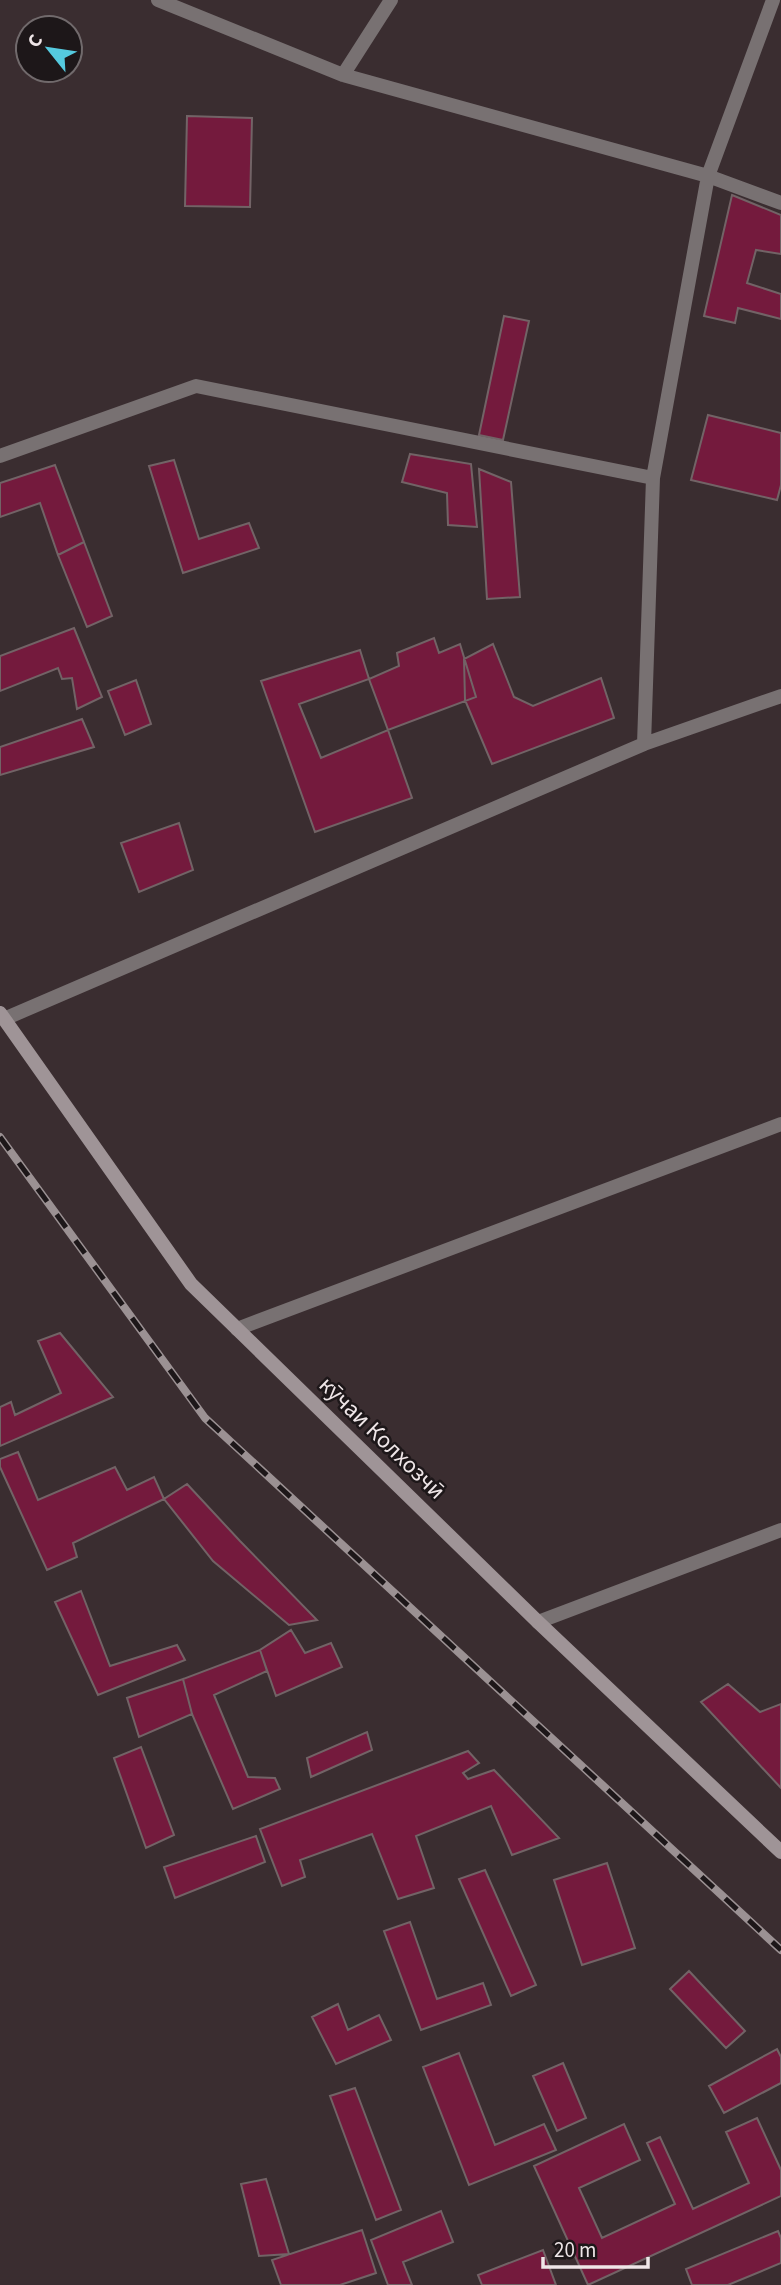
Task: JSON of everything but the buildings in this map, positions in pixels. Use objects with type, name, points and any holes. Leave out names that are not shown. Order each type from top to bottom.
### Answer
[{"type":"main road","name":"кӯчаи Колхозчӣ","points":[[2,1016],[191,1283],[538,1622],[781,1852]]},
{"type":"street","points":[[158,0],[343,75],[708,176],[781,203]]},
{"type":"street","points":[[343,75],[391,0]]},
{"type":"street","points":[[644,744],[653,478],[708,176],[773,0]]},
{"type":"street","points":[[0,456],[196,386],[653,478]]},
{"type":"street","points":[[2,1016],[644,744],[781,696]]},
{"type":"street","points":[[237,1329],[781,1124]]},
{"type":"street","points":[[538,1622],[781,1531]]},
{"type":"railway","points":[[0,1137],[205,1418],[781,1950]]}]
